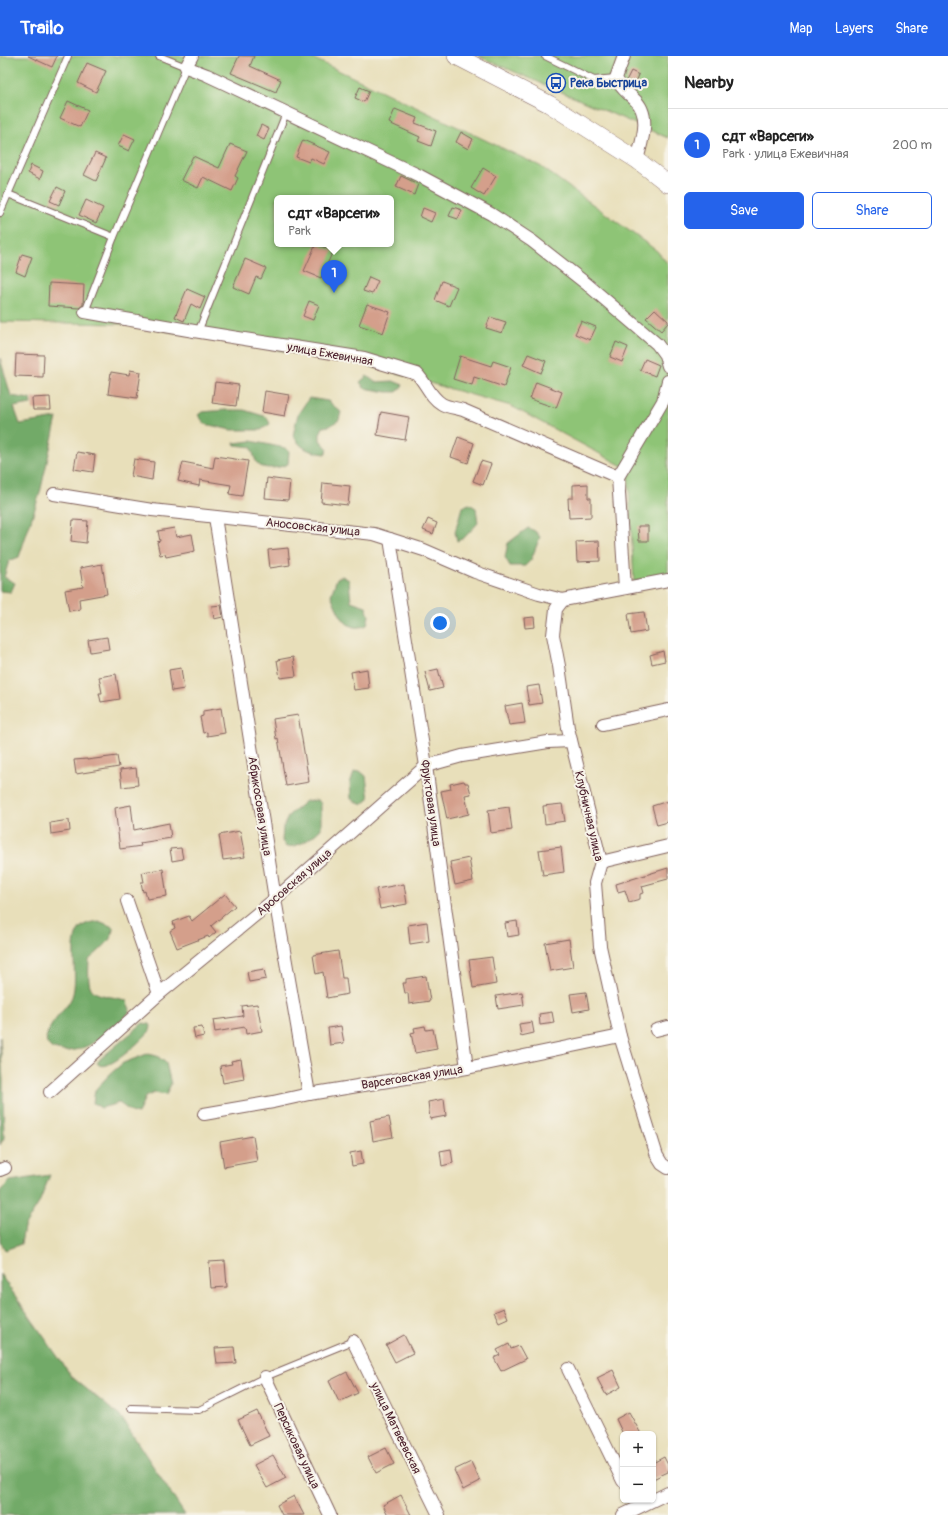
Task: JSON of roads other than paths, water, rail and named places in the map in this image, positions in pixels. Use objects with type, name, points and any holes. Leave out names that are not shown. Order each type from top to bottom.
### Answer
[{"type":"main road","points":[[456,56],[549,104],[637,160],[668,184]]},
{"type":"street","points":[[624,56],[616,78],[625,92],[634,99],[644,113],[644,133],[637,160]]},
{"type":"street","points":[[189,61],[286,113],[420,176],[491,214],[532,241],[594,290],[657,344],[665,355],[668,366]]},
{"type":"street","name":"улица Ежевичная","points":[[85,312],[198,332],[364,358],[417,374],[423,380],[433,396],[442,404],[463,410],[618,477]]},
{"type":"street","points":[[625,588],[618,477],[663,401],[668,381]]},
{"type":"street","name":"Аносовская улица","points":[[54,494],[152,510],[374,534],[424,550],[490,577],[539,594],[563,600]]},
{"type":"street","name":"Абрикосовая улица","points":[[215,517],[275,899],[309,1094]]},
{"type":"street","name":"Фруктовая улица","points":[[390,539],[426,766],[467,1068]]},
{"type":"street","points":[[563,600],[668,580]]},
{"type":"street","name":"Клубничная улица","points":[[563,600],[556,610],[553,634],[571,741],[602,862],[595,883],[600,946],[620,1036],[657,1156],[662,1164],[668,1168]]},
{"type":"street","points":[[603,724],[668,710]]},
{"type":"street","name":"Аросовская улица","points":[[50,1092],[159,994],[275,899],[426,766],[462,756],[548,742],[571,741]]},
{"type":"street","points":[[602,862],[668,846]]},
{"type":"street","points":[[127,900],[159,994]]},
{"type":"street","points":[[656,1030],[668,1027]]},
{"type":"street","name":"Варсеговская улица","points":[[204,1114],[309,1094],[467,1068],[620,1036]]},
{"type":"street","name":"улица Матвеевская","points":[[353,1341],[439,1515]]},
{"type":"street","points":[[568,1369],[620,1475]]},
{"type":"street","name":"Персиковая улица","points":[[265,1377],[330,1515]]},
{"type":"street","points":[[623,1515],[668,1493]]},
{"type":"lane","points":[[0,213],[68,56]]},
{"type":"lane","points":[[85,312],[114,237],[189,61],[159,56]]},
{"type":"lane","points":[[545,56],[594,80],[616,78]]},
{"type":"lane","points":[[198,332],[286,113]]},
{"type":"lane","points":[[8,194],[114,237]]},
{"type":"lane","points":[[131,1408],[200,1410],[265,1377],[353,1341]]},
{"type":"place","name":"Река Быстрица","points":[[556,83]]},
{"type":"place","name":"сдт «Варсеги»","points":[[334,293]]}]
